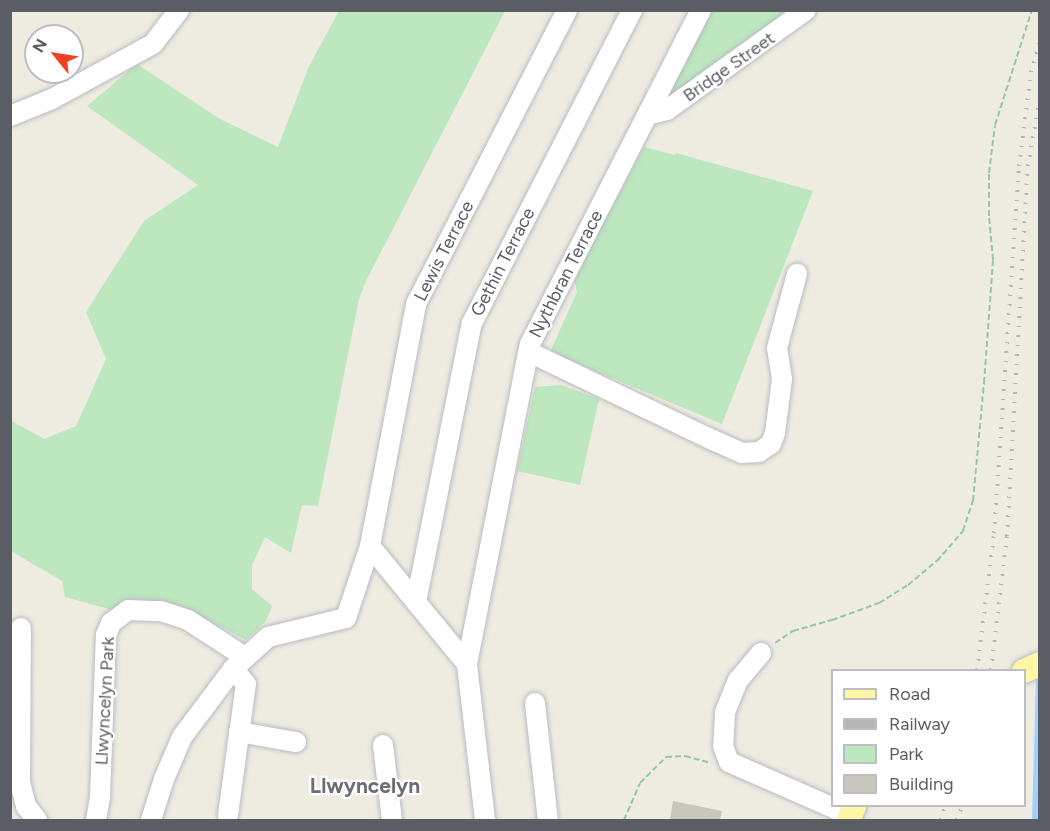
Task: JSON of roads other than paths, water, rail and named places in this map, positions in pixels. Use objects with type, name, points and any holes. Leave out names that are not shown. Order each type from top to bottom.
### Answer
[{"type":"main road","points":[[1026,670],[1040,664]]},
{"type":"street","points":[[10,116],[52,99],[153,44],[179,10]]},
{"type":"street","name":"Lewis Terrace","points":[[239,663],[268,637],[346,618],[370,546],[416,304],[567,10]]},
{"type":"street","name":"Gethin Terrace","points":[[416,602],[472,323],[632,10]]},
{"type":"street","name":"Nythbran Terrace","points":[[485,820],[467,664],[530,344],[701,10]]},
{"type":"street","name":"Bridge Street","points":[[648,115],[667,110],[806,10]]},
{"type":"street","points":[[529,352],[742,453],[759,452],[771,444],[775,433],[782,379],[777,348],[797,274]]},
{"type":"street","points":[[370,546],[467,664]]},
{"type":"street","name":"Llwyncelyn Park","points":[[96,820],[100,797],[106,635],[111,623],[128,610],[161,611],[188,620],[239,663]]},
{"type":"street","points":[[21,628],[20,782],[24,813]]},
{"type":"street","points":[[761,653],[738,680],[725,713],[723,746],[729,762],[831,805]]},
{"type":"street","points":[[228,814],[246,684],[239,663]]},
{"type":"street","points":[[151,820],[164,779],[182,737],[239,663]]},
{"type":"street","points":[[535,703],[548,820]]},
{"type":"street","points":[[239,732],[296,742]]},
{"type":"street","points":[[383,745],[392,820]]},
{"type":"street","points":[[835,807],[851,814]]},
{"type":"water","points":[[1039,677],[1039,820],[1032,820],[1036,679]]},
{"type":"railway","points":[[977,669],[994,533],[1019,166],[1031,72],[1040,40]]},
{"type":"railway","points":[[991,669],[1007,536],[1028,166],[1040,97]]},
{"type":"railway","points":[[941,820],[945,807]]},
{"type":"railway","points":[[957,820],[962,807]]},
{"type":"district","name":"Llwyncelyn","points":[[365,786]]}]
